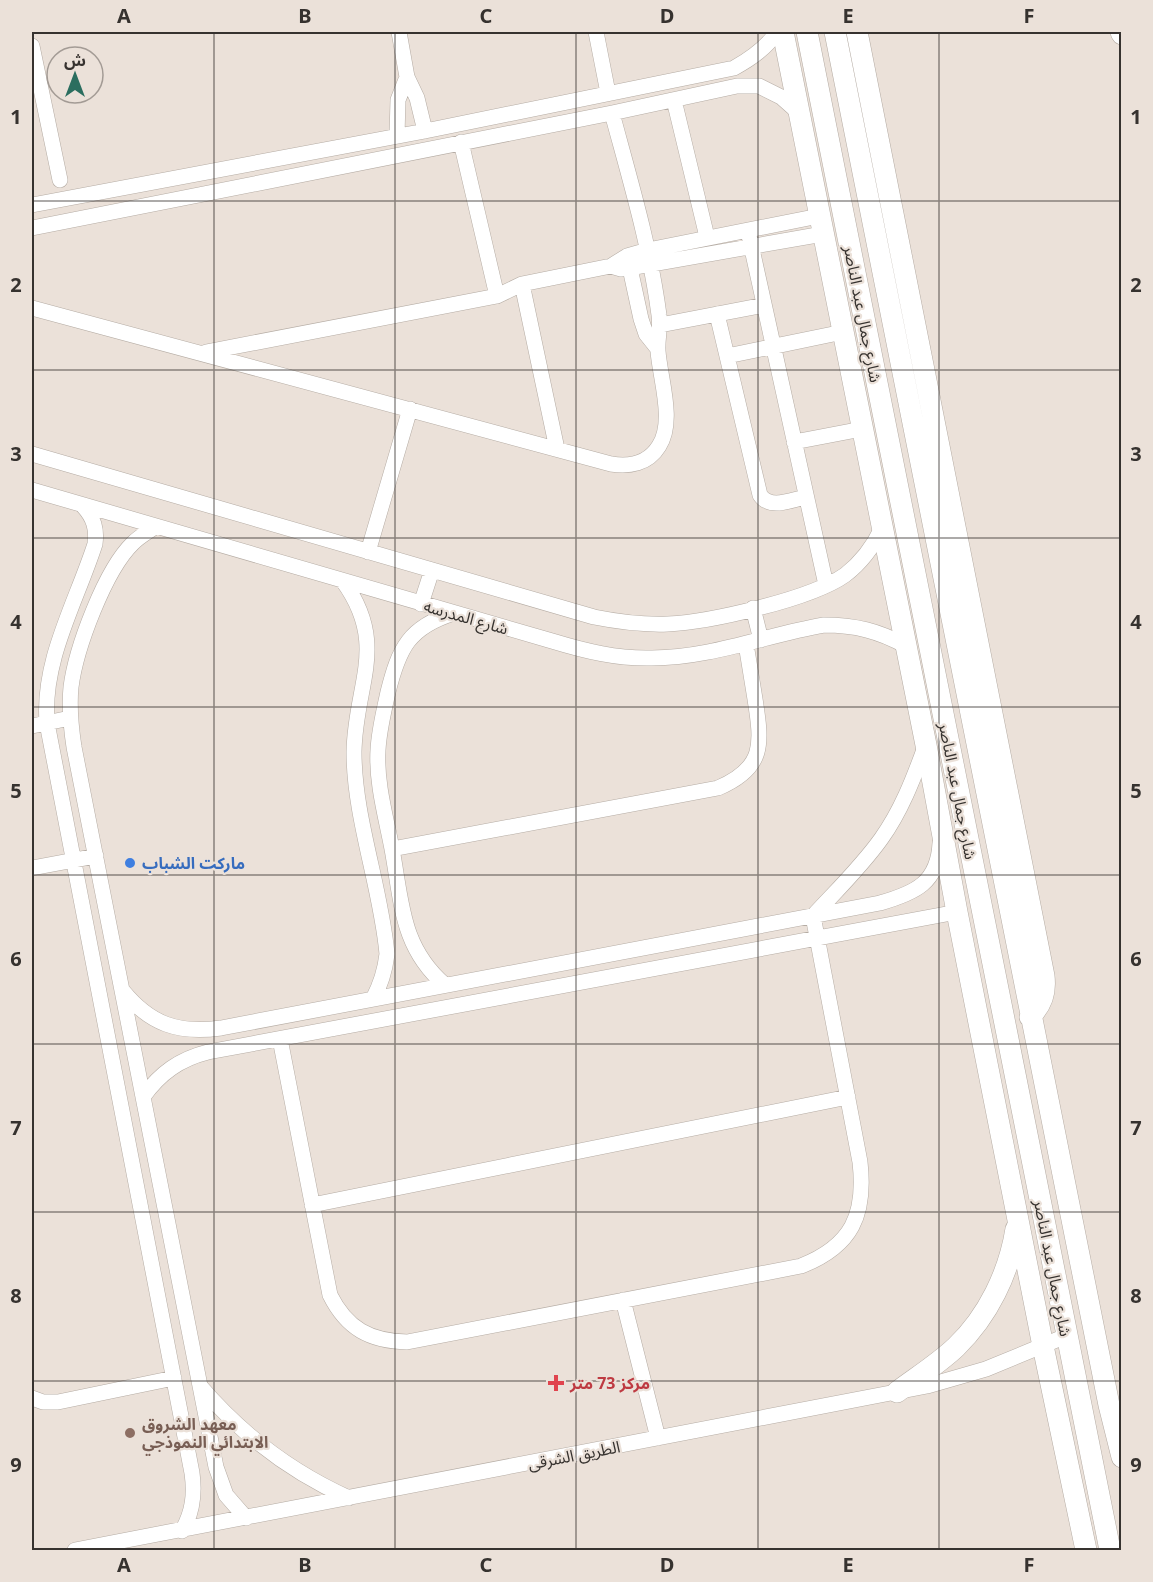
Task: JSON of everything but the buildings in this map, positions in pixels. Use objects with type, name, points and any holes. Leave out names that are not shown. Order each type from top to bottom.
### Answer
[{"type":"main road","points":[[783,32],[926,745],[1043,1346],[1086,1551]]},
{"type":"main road","name":"شارع جمال عبد الناصر","points":[[807,32],[1110,1551]]},
{"type":"main road","name":"شارع جمال عبد الناصر","points":[[835,32],[1030,1017],[1109,1405],[1122,1457]]},
{"type":"main road","points":[[857,32],[1044,976],[1043,998],[1038,1009],[1030,1017]]},
{"type":"main road","points":[[891,314],[913,309]]},
{"type":"main road","points":[[957,649],[978,645]]},
{"type":"main road","points":[[1031,1160],[1032,1153],[1037,1149],[1049,1145],[1056,1146]]},
{"type":"main road","points":[[897,1392],[956,1347],[976,1324],[993,1298],[1006,1270],[1018,1220]]},
{"type":"street","points":[[399,32],[406,77],[417,98],[425,131]]},
{"type":"street","points":[[596,32],[608,93]]},
{"type":"street","points":[[32,205],[425,131],[734,68],[751,59],[769,44],[777,32]]},
{"type":"street","points":[[32,46],[60,180]]},
{"type":"street","points":[[715,72],[720,90]]},
{"type":"street","points":[[397,135],[398,100],[406,77]]},
{"type":"street","points":[[32,228],[737,86],[759,86],[781,97],[799,113]]},
{"type":"street","points":[[674,100],[707,237]]},
{"type":"street","points":[[32,309],[557,449],[624,466],[638,463],[650,457],[659,447],[664,434],[666,405],[658,349],[660,325],[649,257],[612,113]]},
{"type":"street","points":[[461,142],[497,296]]},
{"type":"street","points":[[77,196],[82,218]]},
{"type":"street","points":[[649,257],[752,247],[821,225]]},
{"type":"street","points":[[201,353],[497,296],[522,284],[649,257],[707,237],[821,225]]},
{"type":"street","points":[[748,231],[826,585]]},
{"type":"street","points":[[628,262],[640,319],[646,334],[658,349]]},
{"type":"street","points":[[522,284],[557,449]]},
{"type":"street","points":[[660,325],[764,304]]},
{"type":"street","points":[[717,314],[760,495],[765,501],[774,504],[806,497]]},
{"type":"street","points":[[727,356],[843,332]]},
{"type":"street","points":[[368,552],[410,409]]},
{"type":"street","points":[[794,442],[862,429]]},
{"type":"street","points":[[32,454],[594,617],[623,622],[669,624],[712,618],[826,585],[844,576],[860,562],[873,547],[882,528]]},
{"type":"street","name":"شارع المدرسه","points":[[32,490],[421,604],[603,654],[631,658],[692,655],[824,625],[845,625],[867,629],[906,646]]},
{"type":"street","points":[[83,506],[90,514],[94,524],[95,544],[39,701],[39,725],[73,860],[194,1485],[192,1509],[182,1531]]},
{"type":"street","points":[[156,526],[133,544],[124,555],[101,595],[74,670],[70,718],[199,1385],[220,1482],[235,1508],[246,1518]]},
{"type":"street","points":[[421,604],[432,570]]},
{"type":"street","points":[[344,581],[363,614],[367,633],[368,651],[354,749],[356,786],[383,922],[387,954],[383,977],[373,999]]},
{"type":"street","points":[[392,849],[718,788],[735,781],[746,772],[756,757],[760,740],[753,608]]},
{"type":"street","points":[[445,985],[423,963],[409,936],[379,782],[378,759],[379,733],[398,656],[421,628],[454,613]]},
{"type":"street","points":[[39,725],[70,718]]},
{"type":"street","points":[[813,916],[882,838],[904,800],[926,745]]},
{"type":"street","points":[[122,991],[134,1005],[165,1025],[184,1030],[202,1031],[880,903],[914,892],[927,881],[935,870],[941,828]]},
{"type":"street","points":[[32,868],[96,856]]},
{"type":"street","points":[[143,1097],[164,1072],[192,1056],[957,912]]},
{"type":"street","points":[[280,1039],[326,1281],[336,1308],[350,1324],[367,1335],[386,1342],[407,1342],[801,1266],[834,1249],[847,1235],[856,1218],[861,1200],[860,1162],[813,916]]},
{"type":"street","points":[[221,1028],[218,1037],[225,1049]]},
{"type":"street","points":[[312,1205],[848,1097]]},
{"type":"street","points":[[623,1300],[658,1438]]},
{"type":"street","name":"الطريق الشرقى","points":[[75,1551],[897,1392],[957,1378],[1015,1358],[1066,1336]]},
{"type":"street","points":[[32,1398],[43,1402],[58,1402],[174,1378]]},
{"type":"street","points":[[199,1385],[239,1427],[274,1455],[310,1479],[350,1498]]},
{"type":"street","points":[[1057,1416],[1084,1422]]},
{"type":"place","name":"ماركت الشباب","points":[[130,863]]},
{"type":"place","name":"مركز 73 متر","points":[[556,1383]]},
{"type":"place","name":"معهد الشروق الابتدائي النموذجي","points":[[130,1433]]}]
